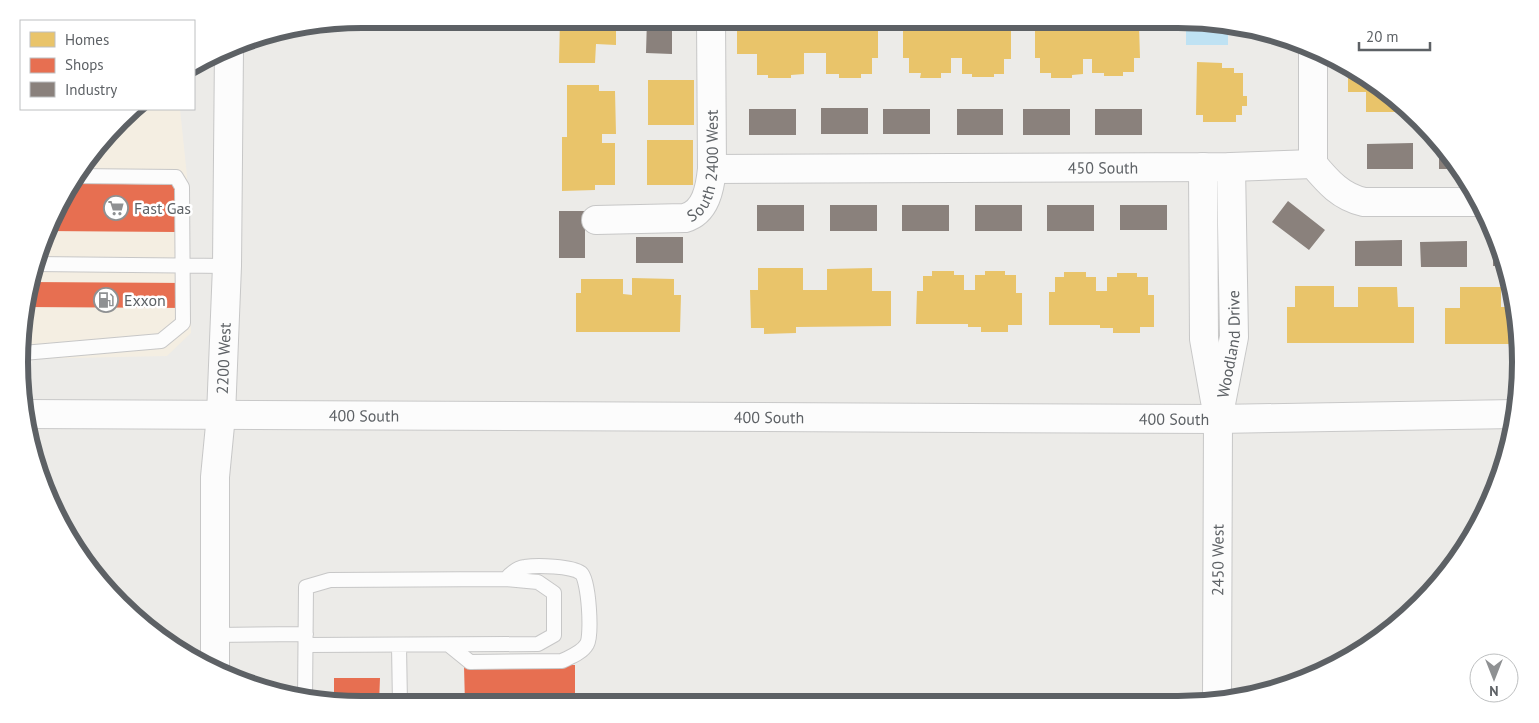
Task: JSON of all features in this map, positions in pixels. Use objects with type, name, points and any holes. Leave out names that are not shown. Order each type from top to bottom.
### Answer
[{"type":"street","name":"South 2400 West","points":[[596,220],[689,217],[697,212],[706,197],[712,169],[711,28]]},
{"type":"street","name":"2200 West","points":[[215,661],[216,477],[222,414],[227,266],[229,55]]},
{"type":"street","points":[[1313,57],[1314,164],[1337,191],[1364,202],[1471,202]]},
{"type":"street","name":"450 South","points":[[712,169],[1231,167],[1314,164]]},
{"type":"street","name":"Woodland Drive","points":[[1202,167],[1218,271],[1234,338],[1218,419]]},
{"type":"street","name":"Woodland Drive","points":[[1218,271],[1231,167]]},
{"type":"street","name":"400 South","points":[[32,414],[1218,419],[1507,414]]},
{"type":"street","name":"2450 West","points":[[1217,693],[1218,419]]},
{"type":"lane","points":[[28,353],[161,341],[184,322],[182,186],[176,177],[84,176]]},
{"type":"lane","points":[[42,264],[227,266]]},
{"type":"lane","points":[[449,645],[470,662],[562,661],[573,656],[587,644],[589,634],[588,589],[585,578],[580,572],[553,567],[524,567],[512,572],[506,579]]},
{"type":"lane","points":[[214,635],[306,640],[399,646],[538,644],[554,635],[554,593],[538,582],[506,579],[330,580],[306,588],[306,640],[305,691]]},
{"type":"lane","points":[[399,646],[400,696]]},
{"type":"shaded area","points":[[141,110],[180,110],[187,176],[191,333],[167,356],[28,359],[30,318],[34,296],[45,254],[62,214],[72,194],[97,158],[110,141]]},
{"type":"water","points":[[1186,28],[1228,31],[1228,45],[1186,45]]},
{"type":"building: Homes","points":[[560,28],[616,28],[616,45],[596,44],[595,63],[559,63]]},
{"type":"building: Homes","points":[[737,28],[878,28],[878,58],[872,58],[872,74],[861,74],[861,78],[839,78],[839,74],[826,74],[826,53],[804,53],[804,74],[791,75],[791,78],[768,78],[768,75],[757,75],[757,54],[737,54]]},
{"type":"building: Homes","points":[[903,28],[1011,28],[1011,59],[1004,59],[1004,74],[994,74],[994,77],[972,77],[972,74],[962,74],[962,58],[951,58],[951,73],[941,73],[941,78],[920,78],[921,73],[909,73],[909,58],[903,58]]},
{"type":"building: Homes","points":[[1035,28],[1139,28],[1140,58],[1134,58],[1134,72],[1123,72],[1123,76],[1104,76],[1104,73],[1092,73],[1092,59],[1083,59],[1083,74],[1072,75],[1072,78],[1051,78],[1051,73],[1040,73],[1040,58],[1035,58]]},
{"type":"building: Homes","points":[[1197,62],[1222,63],[1222,68],[1234,68],[1234,73],[1243,73],[1243,96],[1247,96],[1247,106],[1242,106],[1242,115],[1236,115],[1236,122],[1203,122],[1203,115],[1196,115]]},
{"type":"building: Homes","points":[[1348,74],[1400,112],[1366,112],[1366,92],[1348,92]]},
{"type":"building: Homes","points":[[648,80],[694,80],[694,125],[648,125]]},
{"type":"building: Homes","points":[[567,85],[599,85],[599,91],[615,91],[616,134],[602,134],[602,143],[615,143],[615,185],[595,185],[595,190],[562,191],[562,137],[567,137]]},
{"type":"building: Homes","points":[[647,140],[693,140],[693,185],[647,185]]},
{"type":"building: Homes","points":[[758,268],[803,268],[803,290],[827,290],[827,269],[872,268],[872,291],[891,291],[891,326],[796,327],[796,333],[764,334],[764,328],[751,328],[750,290],[758,290]]},
{"type":"building: Homes","points":[[932,271],[954,271],[954,275],[964,275],[964,290],[975,290],[975,275],[985,275],[985,271],[1005,271],[1005,275],[1016,275],[1016,293],[1022,293],[1022,325],[1008,325],[1008,332],[981,332],[981,327],[968,327],[968,324],[916,324],[917,291],[923,291],[923,276],[932,276]]},
{"type":"building: Homes","points":[[1064,272],[1086,272],[1086,277],[1096,277],[1096,291],[1107,291],[1107,277],[1117,277],[1117,273],[1137,273],[1137,277],[1148,277],[1148,295],[1154,295],[1154,327],[1140,327],[1140,333],[1113,333],[1113,328],[1100,328],[1100,325],[1049,325],[1049,292],[1055,292],[1055,277],[1064,277]]},
{"type":"building: Homes","points":[[632,278],[674,279],[674,295],[681,295],[680,332],[576,332],[576,293],[581,293],[581,279],[623,279],[623,294],[632,295]]},
{"type":"building: Homes","points":[[1295,286],[1334,286],[1334,307],[1358,307],[1358,287],[1397,287],[1398,307],[1414,307],[1414,343],[1287,343],[1287,307],[1295,307]]},
{"type":"building: Homes","points":[[1460,287],[1501,287],[1501,307],[1507,307],[1511,344],[1445,344],[1445,308],[1460,308]]},
{"type":"building: Shops","name":"Fast Gas","points":[[79,183],[175,185],[175,232],[54,231]]},
{"type":"building: Shops","name":"Exxon","points":[[37,282],[187,283],[188,308],[32,307]]},
{"type":"building: Shops","points":[[575,665],[575,696],[465,696],[464,666]]},
{"type":"building: Shops","points":[[334,678],[380,678],[379,696],[334,694]]},
{"type":"building: Industry","points":[[647,28],[672,28],[672,54],[646,53]]},
{"type":"building: Industry","points":[[821,108],[868,108],[868,134],[821,134]]},
{"type":"building: Industry","points":[[749,109],[796,109],[796,135],[749,135]]},
{"type":"building: Industry","points":[[883,109],[930,109],[930,134],[883,134]]},
{"type":"building: Industry","points":[[957,109],[1003,109],[1003,135],[957,135]]},
{"type":"building: Industry","points":[[1023,109],[1070,109],[1070,135],[1023,135]]},
{"type":"building: Industry","points":[[1095,109],[1142,109],[1142,135],[1095,135]]},
{"type":"building: Industry","points":[[1413,143],[1413,169],[1367,169],[1367,144]]},
{"type":"building: Industry","points":[[1439,154],[1450,169],[1439,169]]},
{"type":"building: Industry","points":[[1288,201],[1325,230],[1309,250],[1272,222]]},
{"type":"building: Industry","points":[[757,205],[804,205],[804,231],[757,231]]},
{"type":"building: Industry","points":[[830,205],[877,205],[877,231],[830,231]]},
{"type":"building: Industry","points":[[902,205],[949,205],[949,231],[902,231]]},
{"type":"building: Industry","points":[[975,205],[1022,205],[1022,231],[975,231]]},
{"type":"building: Industry","points":[[1047,205],[1094,205],[1094,231],[1047,231]]},
{"type":"building: Industry","points":[[1120,205],[1167,205],[1167,230],[1120,230]]},
{"type":"building: Industry","points":[[559,211],[585,211],[585,258],[559,258]]},
{"type":"building: Industry","points":[[636,237],[683,237],[683,263],[636,263]]},
{"type":"building: Industry","points":[[1402,240],[1402,266],[1355,266],[1355,241]]},
{"type":"building: Industry","points":[[1467,241],[1467,267],[1421,267],[1420,242]]},
{"type":"building: Industry","points":[[1493,252],[1497,266],[1493,266]]},
{"type":"place","name":"Fast Gas","points":[[116,208]]},
{"type":"place","name":"Exxon","points":[[106,300]]}]
